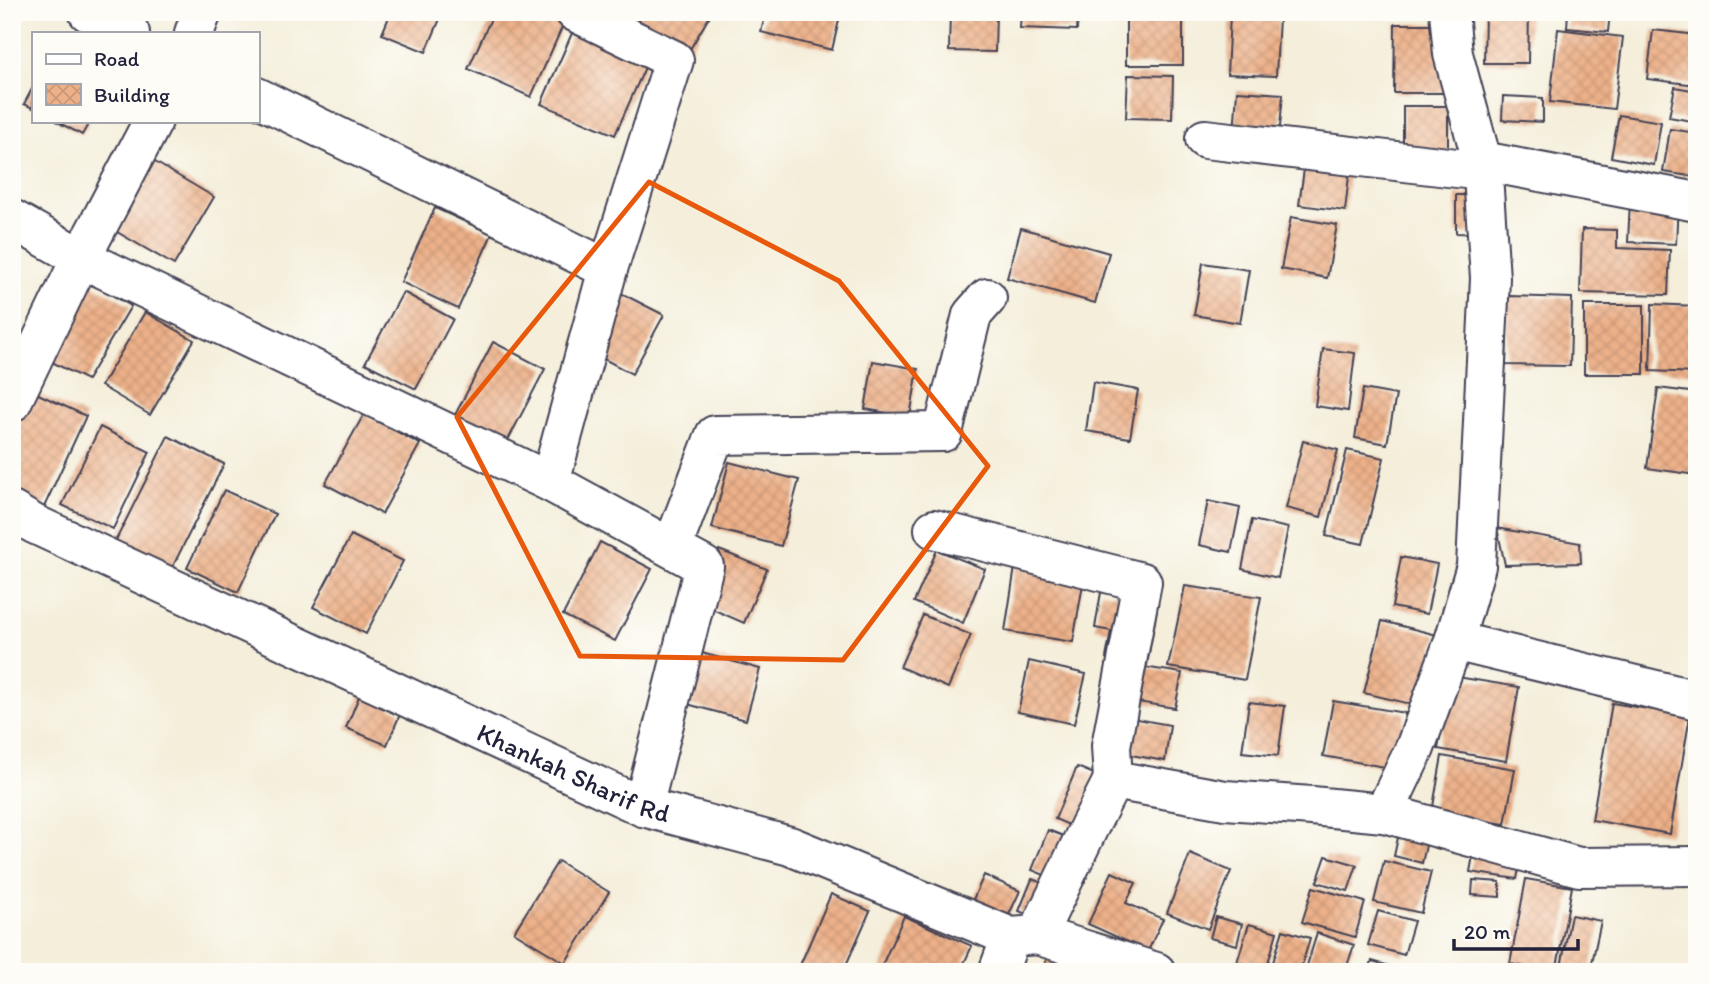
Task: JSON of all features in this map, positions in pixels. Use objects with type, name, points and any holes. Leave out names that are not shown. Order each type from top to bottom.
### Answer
[{"type":"street","points":[[88,12],[128,32]]},
{"type":"street","points":[[194,32],[202,12]]},
{"type":"street","points":[[550,482],[608,269],[674,60],[575,12]]},
{"type":"street","points":[[1384,813],[1415,748],[1454,641],[1476,566],[1490,278],[1482,166],[1453,54],[1449,12]]},
{"type":"street","points":[[259,98],[608,269]]},
{"type":"street","points":[[12,402],[152,122]]},
{"type":"street","points":[[1205,139],[1482,166],[1697,202]]},
{"type":"street","points":[[12,219],[82,258],[550,482],[704,566],[643,807]]},
{"type":"street","points":[[672,548],[715,435],[943,432],[972,315],[987,298]]},
{"type":"street","name":"Khankah Sharif Rd","points":[[12,511],[47,530],[643,807],[790,846],[1024,936],[1156,972]]},
{"type":"street","points":[[934,529],[1142,582],[1111,746],[1113,780],[1089,827],[1024,936],[998,972]]},
{"type":"street","points":[[1454,641],[1697,700]]},
{"type":"street","points":[[1113,780],[1226,800],[1384,813],[1579,867],[1697,866]]},
{"type":"highlighted area","points":[[649,182],[839,281],[988,466],[843,660],[580,656],[457,417]]},
{"type":"building","points":[[391,12],[443,12],[426,52],[382,34]]},
{"type":"building","points":[[494,12],[541,12],[564,23],[531,97],[468,69]]},
{"type":"building","points":[[624,12],[712,12],[689,51]]},
{"type":"building","points":[[766,12],[841,12],[832,50],[761,32]]},
{"type":"building","points":[[950,12],[996,12],[995,52],[949,51]]},
{"type":"building","points":[[1021,12],[1078,12],[1077,30],[1020,28]]},
{"type":"building","points":[[1126,12],[1183,12],[1183,65],[1126,65]]},
{"type":"building","points":[[1485,12],[1529,12],[1528,63],[1484,63]]},
{"type":"building","points":[[1568,12],[1610,12],[1608,32],[1567,28]]},
{"type":"building","points":[[1230,15],[1279,17],[1276,76],[1227,74]]},
{"type":"building","points":[[576,24],[650,56],[615,135],[541,104]]},
{"type":"building","points":[[1395,24],[1455,24],[1454,93],[1394,93]]},
{"type":"building","points":[[1558,29],[1623,37],[1614,109],[1550,102]]},
{"type":"building","points":[[1653,30],[1697,35],[1697,85],[1647,79]]},
{"type":"building","points":[[1128,75],[1173,76],[1172,119],[1126,118]]},
{"type":"building","points":[[1675,87],[1697,91],[1697,122],[1669,117]]},
{"type":"building","points":[[32,89],[32,108],[24,104]]},
{"type":"building","points":[[1237,91],[1283,94],[1279,137],[1234,134]]},
{"type":"building","points":[[1503,96],[1543,98],[1543,122],[1502,120]]},
{"type":"building","points":[[1403,106],[1448,106],[1448,166],[1403,166]]},
{"type":"building","points":[[1619,115],[1661,122],[1654,165],[1611,157]]},
{"type":"building","points":[[58,122],[89,122],[82,135]]},
{"type":"building","points":[[1670,129],[1697,133],[1697,177],[1663,172]]},
{"type":"building","points":[[145,156],[214,197],[174,265],[105,225]]},
{"type":"building","points":[[1305,162],[1350,167],[1345,211],[1299,205]]},
{"type":"building","points":[[1456,195],[1494,195],[1494,234],[1456,233]]},
{"type":"building","points":[[1630,200],[1678,202],[1676,244],[1628,242]]},
{"type":"building","points":[[435,208],[492,234],[458,309],[401,282]]},
{"type":"building","points":[[1291,217],[1337,225],[1327,278],[1281,269]]},
{"type":"building","points":[[1021,228],[1109,253],[1095,303],[1007,278]]},
{"type":"building","points":[[1582,229],[1617,230],[1617,248],[1670,250],[1668,295],[1580,293]]},
{"type":"building","points":[[1203,263],[1249,270],[1240,323],[1194,315]]},
{"type":"building","points":[[82,278],[131,306],[87,380],[46,359]]},
{"type":"building","points":[[605,285],[664,315],[632,374],[574,343]]},
{"type":"building","points":[[403,292],[453,319],[416,389],[365,363]]},
{"type":"building","points":[[1508,296],[1572,298],[1570,366],[1506,365]]},
{"type":"building","points":[[1652,304],[1697,306],[1697,373],[1650,371]]},
{"type":"building","points":[[1584,305],[1644,305],[1644,374],[1584,374]]},
{"type":"building","points":[[145,312],[194,340],[150,415],[101,386]]},
{"type":"building","points":[[493,342],[545,369],[507,442],[455,415]]},
{"type":"building","points":[[1323,349],[1355,353],[1348,411],[1315,406]]},
{"type":"building","points":[[873,361],[918,369],[910,417],[865,409]]},
{"type":"building","points":[[1093,382],[1138,390],[1130,438],[1086,431]]},
{"type":"building","points":[[23,387],[86,416],[39,518],[12,506],[12,410]]},
{"type":"building","points":[[1658,388],[1697,393],[1697,475],[1647,468]]},
{"type":"building","points":[[1363,389],[1396,395],[1387,444],[1355,438]]},
{"type":"building","points":[[364,414],[420,444],[382,514],[325,484]]},
{"type":"building","points":[[100,427],[150,452],[113,529],[62,505]]},
{"type":"building","points":[[168,436],[224,464],[168,576],[112,548]]},
{"type":"building","points":[[1303,441],[1338,450],[1321,517],[1286,508]]},
{"type":"building","points":[[1347,450],[1384,458],[1363,544],[1326,536]]},
{"type":"building","points":[[729,462],[799,480],[781,546],[712,528]]},
{"type":"building","points":[[224,490],[275,514],[238,592],[187,568]]},
{"type":"building","points":[[1208,501],[1240,508],[1231,552],[1199,545]]},
{"type":"building","points":[[1252,520],[1288,528],[1278,578],[1242,569]]},
{"type":"building","points":[[1497,528],[1580,543],[1581,563],[1505,565]]},
{"type":"building","points":[[351,535],[403,561],[366,634],[313,607]]},
{"type":"building","points":[[600,542],[652,569],[615,641],[563,615]]},
{"type":"building","points":[[719,550],[767,569],[744,623],[696,602]]},
{"type":"building","points":[[937,550],[985,569],[963,623],[914,602]]},
{"type":"building","points":[[1401,557],[1437,564],[1427,614],[1392,607]]},
{"type":"building","points":[[1015,567],[1084,578],[1073,642],[1005,631]]},
{"type":"building","points":[[1185,586],[1261,597],[1245,680],[1168,667]]},
{"type":"building","points":[[1101,592],[1158,602],[1147,665],[1106,658],[1111,631],[1095,628]]},
{"type":"building","points":[[923,615],[971,635],[948,688],[900,667]]},
{"type":"building","points":[[1382,621],[1437,635],[1419,706],[1364,693]]},
{"type":"building","points":[[702,653],[760,669],[746,720],[687,704]]},
{"type":"building","points":[[1029,661],[1086,674],[1074,724],[1018,712]]},
{"type":"building","points":[[1131,665],[1182,673],[1175,708],[1125,700]]},
{"type":"building","points":[[1451,676],[1519,687],[1506,761],[1438,749]]},
{"type":"building","points":[[360,694],[401,712],[387,745],[346,728]]},
{"type":"building","points":[[1333,701],[1405,713],[1396,769],[1323,756]]},
{"type":"building","points":[[1249,702],[1285,706],[1278,756],[1242,752]]},
{"type":"building","points":[[1612,703],[1690,716],[1670,834],[1592,820]]},
{"type":"building","points":[[1120,716],[1170,725],[1165,761],[1114,752]]},
{"type":"building","points":[[1442,756],[1515,769],[1505,824],[1432,812]]},
{"type":"building","points":[[1077,767],[1126,787],[1103,840],[1055,819]]},
{"type":"building","points":[[1048,830],[1092,847],[1076,888],[1032,870]]},
{"type":"building","points":[[1399,833],[1427,841],[1422,863],[1394,856]]},
{"type":"building","points":[[1474,850],[1521,857],[1517,879],[1470,872]]},
{"type":"building","points":[[1190,854],[1231,871],[1208,929],[1167,913]]},
{"type":"building","points":[[1326,856],[1357,865],[1348,891],[1317,882]]},
{"type":"building","points":[[558,861],[609,892],[565,963],[514,932]]},
{"type":"building","points":[[1384,861],[1431,872],[1421,913],[1374,902]]},
{"type":"building","points":[[1112,872],[1136,883],[1126,903],[1163,919],[1148,951],[1088,924]]},
{"type":"building","points":[[984,875],[1020,891],[1007,919],[971,904]]},
{"type":"building","points":[[1032,879],[1071,894],[1057,927],[1019,911]]},
{"type":"building","points":[[1526,879],[1572,887],[1556,972],[1510,964]]},
{"type":"building","points":[[1473,880],[1500,882],[1500,897],[1472,895]]},
{"type":"building","points":[[1313,887],[1365,902],[1355,937],[1302,922]]},
{"type":"building","points":[[831,894],[870,911],[843,972],[797,972]]},
{"type":"building","points":[[1378,911],[1414,921],[1404,955],[1368,945]]},
{"type":"building","points":[[1571,915],[1601,921],[1590,972],[1560,972]]},
{"type":"building","points":[[904,916],[972,946],[960,972],[879,972]]},
{"type":"building","points":[[1216,917],[1242,924],[1237,945],[1210,938]]},
{"type":"building","points":[[1249,924],[1277,932],[1266,970],[1237,962]]},
{"type":"building","points":[[1283,930],[1310,938],[1300,972],[1270,972]]},
{"type":"building","points":[[1317,933],[1354,945],[1345,972],[1305,972]]},
{"type":"building","points":[[1049,953],[1086,967],[1085,972],[1042,972]]},
{"type":"building","points":[[1372,961],[1407,971],[1407,972],[1368,972]]}]
